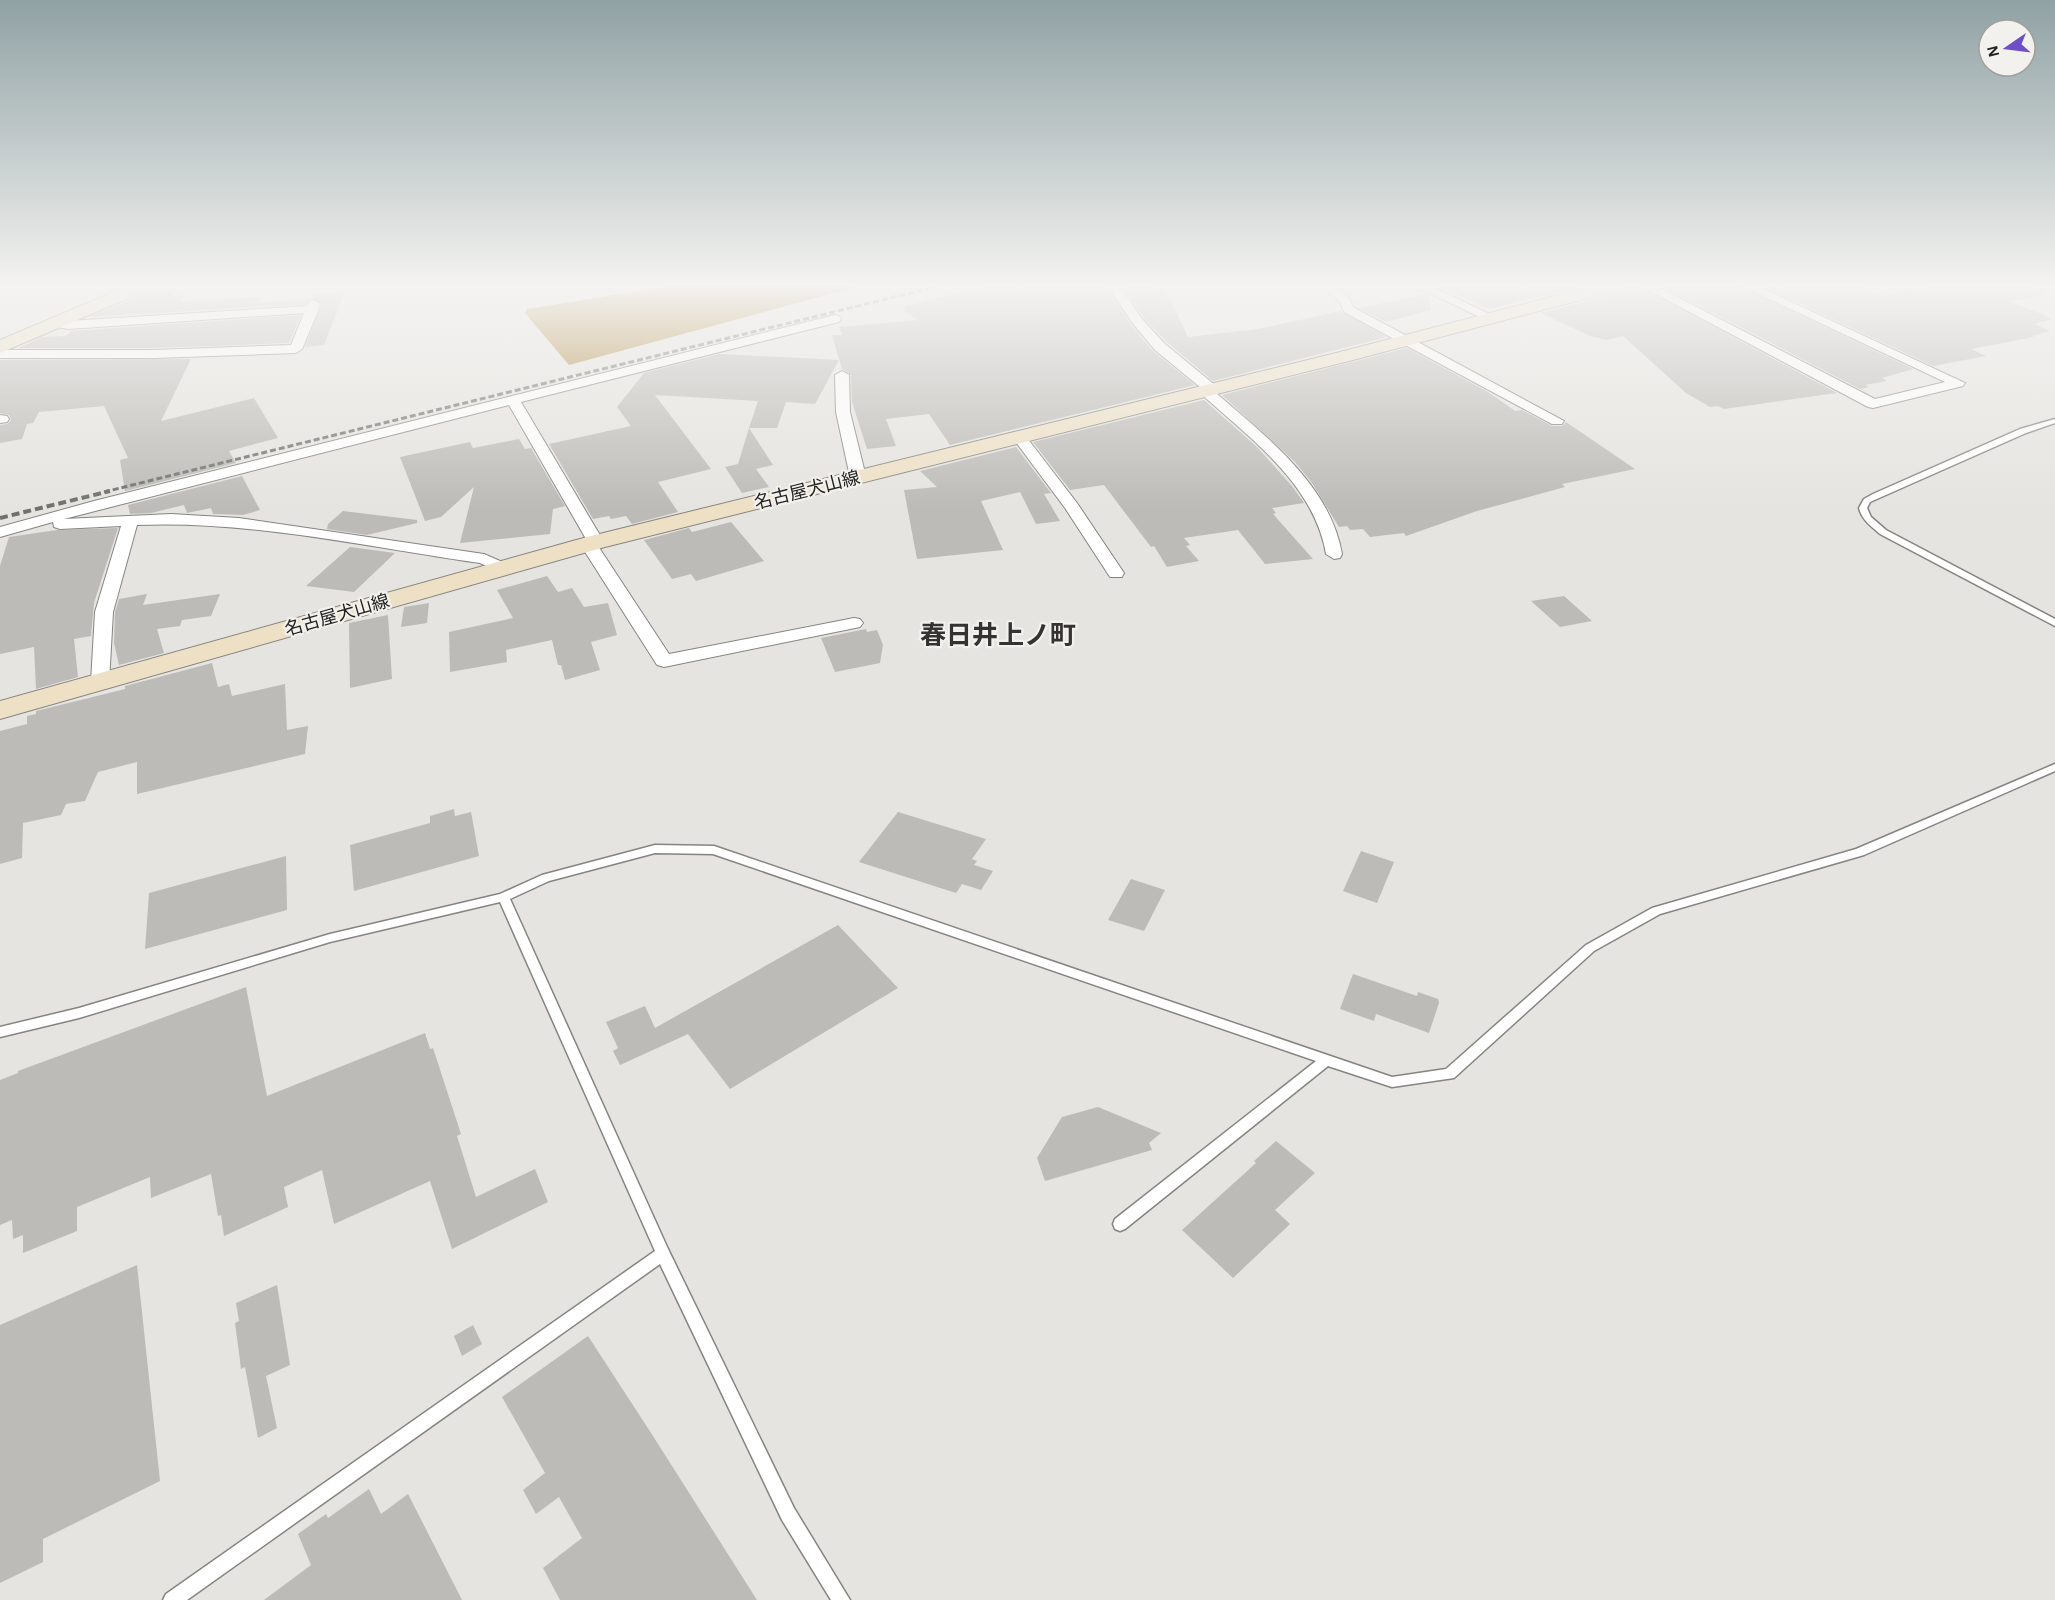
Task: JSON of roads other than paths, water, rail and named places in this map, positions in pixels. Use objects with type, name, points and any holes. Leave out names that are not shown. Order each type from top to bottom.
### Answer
[{"type":"main road","name":"名古屋犬山線","points":[[0,710],[592,543],[1330,360]]},
{"type":"street","points":[[0,532],[112,501],[675,360]]},
{"type":"street","points":[[1174,360],[1274,452],[1316,504],[1327,524],[1334,554]]},
{"type":"street","points":[[1443,360],[1557,420]]},
{"type":"street","points":[[1788,360],[1873,404],[1958,383],[1908,360]]},
{"type":"street","points":[[842,375],[843,412],[858,477]]},
{"type":"street","points":[[513,401],[592,543],[664,661],[854,623]]},
{"type":"street","points":[[1019,436],[1071,506],[1116,573]]},
{"type":"street","points":[[26,526],[171,519],[239,523],[484,559],[501,568]]},
{"type":"street","points":[[100,682],[104,612],[130,521]]},
{"type":"lane","points":[[2055,421],[2023,431],[1876,496],[1863,508],[1864,515],[1883,532],[2055,623]]},
{"type":"lane","points":[[0,1032],[79,1013],[330,938],[503,897],[546,878],[655,849],[714,850],[1325,1061],[1392,1082],[1449,1074],[1590,948],[1656,911],[1860,852],[2055,767]]},
{"type":"lane","points":[[503,897],[663,1254],[788,1514],[841,1600]]},
{"type":"lane","points":[[1120,1224],[1325,1061]]},
{"type":"lane","points":[[172,1600],[663,1254]]},
{"type":"railway","points":[[104,492],[640,360]]},
{"type":"railway","points":[[0,518],[110,491]]},
{"type":"district","name":"春日井上ノ町","points":[[998,635]]}]
